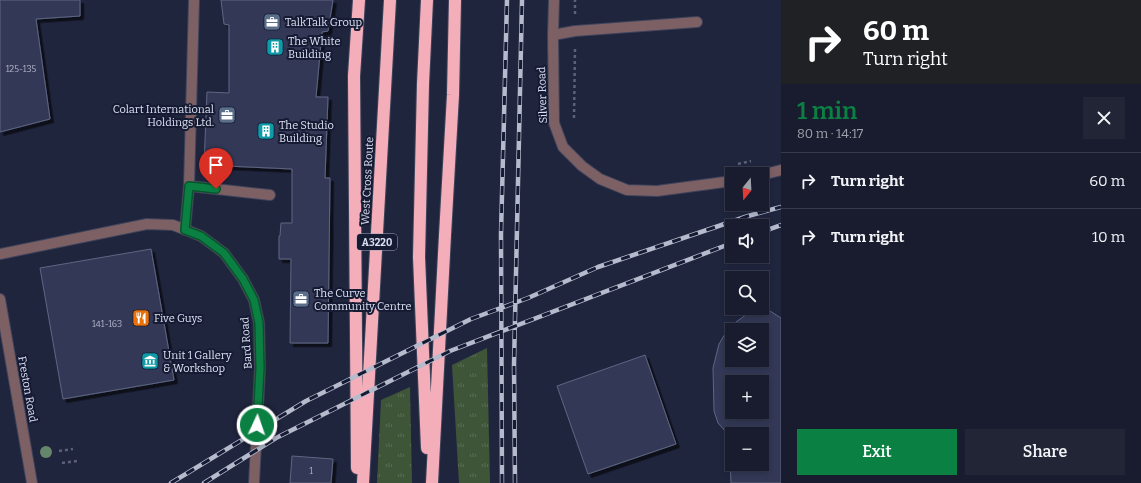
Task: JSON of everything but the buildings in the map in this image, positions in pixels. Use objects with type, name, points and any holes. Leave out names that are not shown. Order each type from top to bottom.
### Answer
[{"type":"highway","name":"A3220","points":[[357,483],[354,76],[359,0]]},
{"type":"highway","name":"West Cross Route","points":[[363,483],[390,0]]},
{"type":"highway","points":[[427,0],[423,84],[419,257],[428,483]]},
{"type":"highway","points":[[432,483],[453,96],[456,0]]},
{"type":"street","points":[[185,230],[189,186],[194,0]]},
{"type":"street","name":"Silver Road","points":[[554,0],[554,123],[563,147],[582,166],[600,179],[627,190],[657,191],[725,182]]},
{"type":"street","points":[[553,35],[575,31],[697,22]]},
{"type":"street","points":[[769,173],[781,170]]},
{"type":"street","points":[[189,186],[270,195]]},
{"type":"street","name":"Bard Road","points":[[0,254],[147,224],[173,225],[201,236],[224,253],[243,279],[254,300],[259,323],[260,368],[254,483]]},
{"type":"street","name":"Freston Road","points":[[0,299],[32,483]]},
{"type":"path","points":[[574,120],[575,0]]},
{"type":"path","points":[[736,164],[751,161]]},
{"type":"path","points":[[59,451],[73,449]]},
{"type":"path","points":[[62,463],[77,461]]},
{"type":"green space","points":[[487,348],[490,483],[459,483],[452,365]]},
{"type":"green space","points":[[410,387],[412,483],[377,483],[381,400]]},
{"type":"railway","points":[[502,483],[501,234],[507,0]]},
{"type":"railway","points":[[515,483],[514,365],[522,0]]},
{"type":"railway","points":[[171,483],[306,401],[471,319],[528,298],[598,267],[748,216],[781,207]]},
{"type":"railway","points":[[769,229],[781,225]]},
{"type":"railway","points":[[204,483],[276,438],[450,351],[725,246]]},
{"type":"place","name":"TalkTalk Group","points":[[272,22]]},
{"type":"place","name":"The White Building","points":[[275,47]]},
{"type":"place","name":"Colart International Holdings Ltd.","points":[[227,115]]},
{"type":"place","name":"The Studio Building","points":[[266,131]]},
{"type":"place","name":"The Curve Community Centre","points":[[301,299]]},
{"type":"place","name":"Five Guys","points":[[141,318]]},
{"type":"place","name":"Unit 1 Gallery & Workshop","points":[[150,361]]},
{"type":"route","points":[[216,189],[189,186],[185,230],[201,236],[224,253],[243,279],[254,300],[259,323],[260,368],[257,425]]}]
